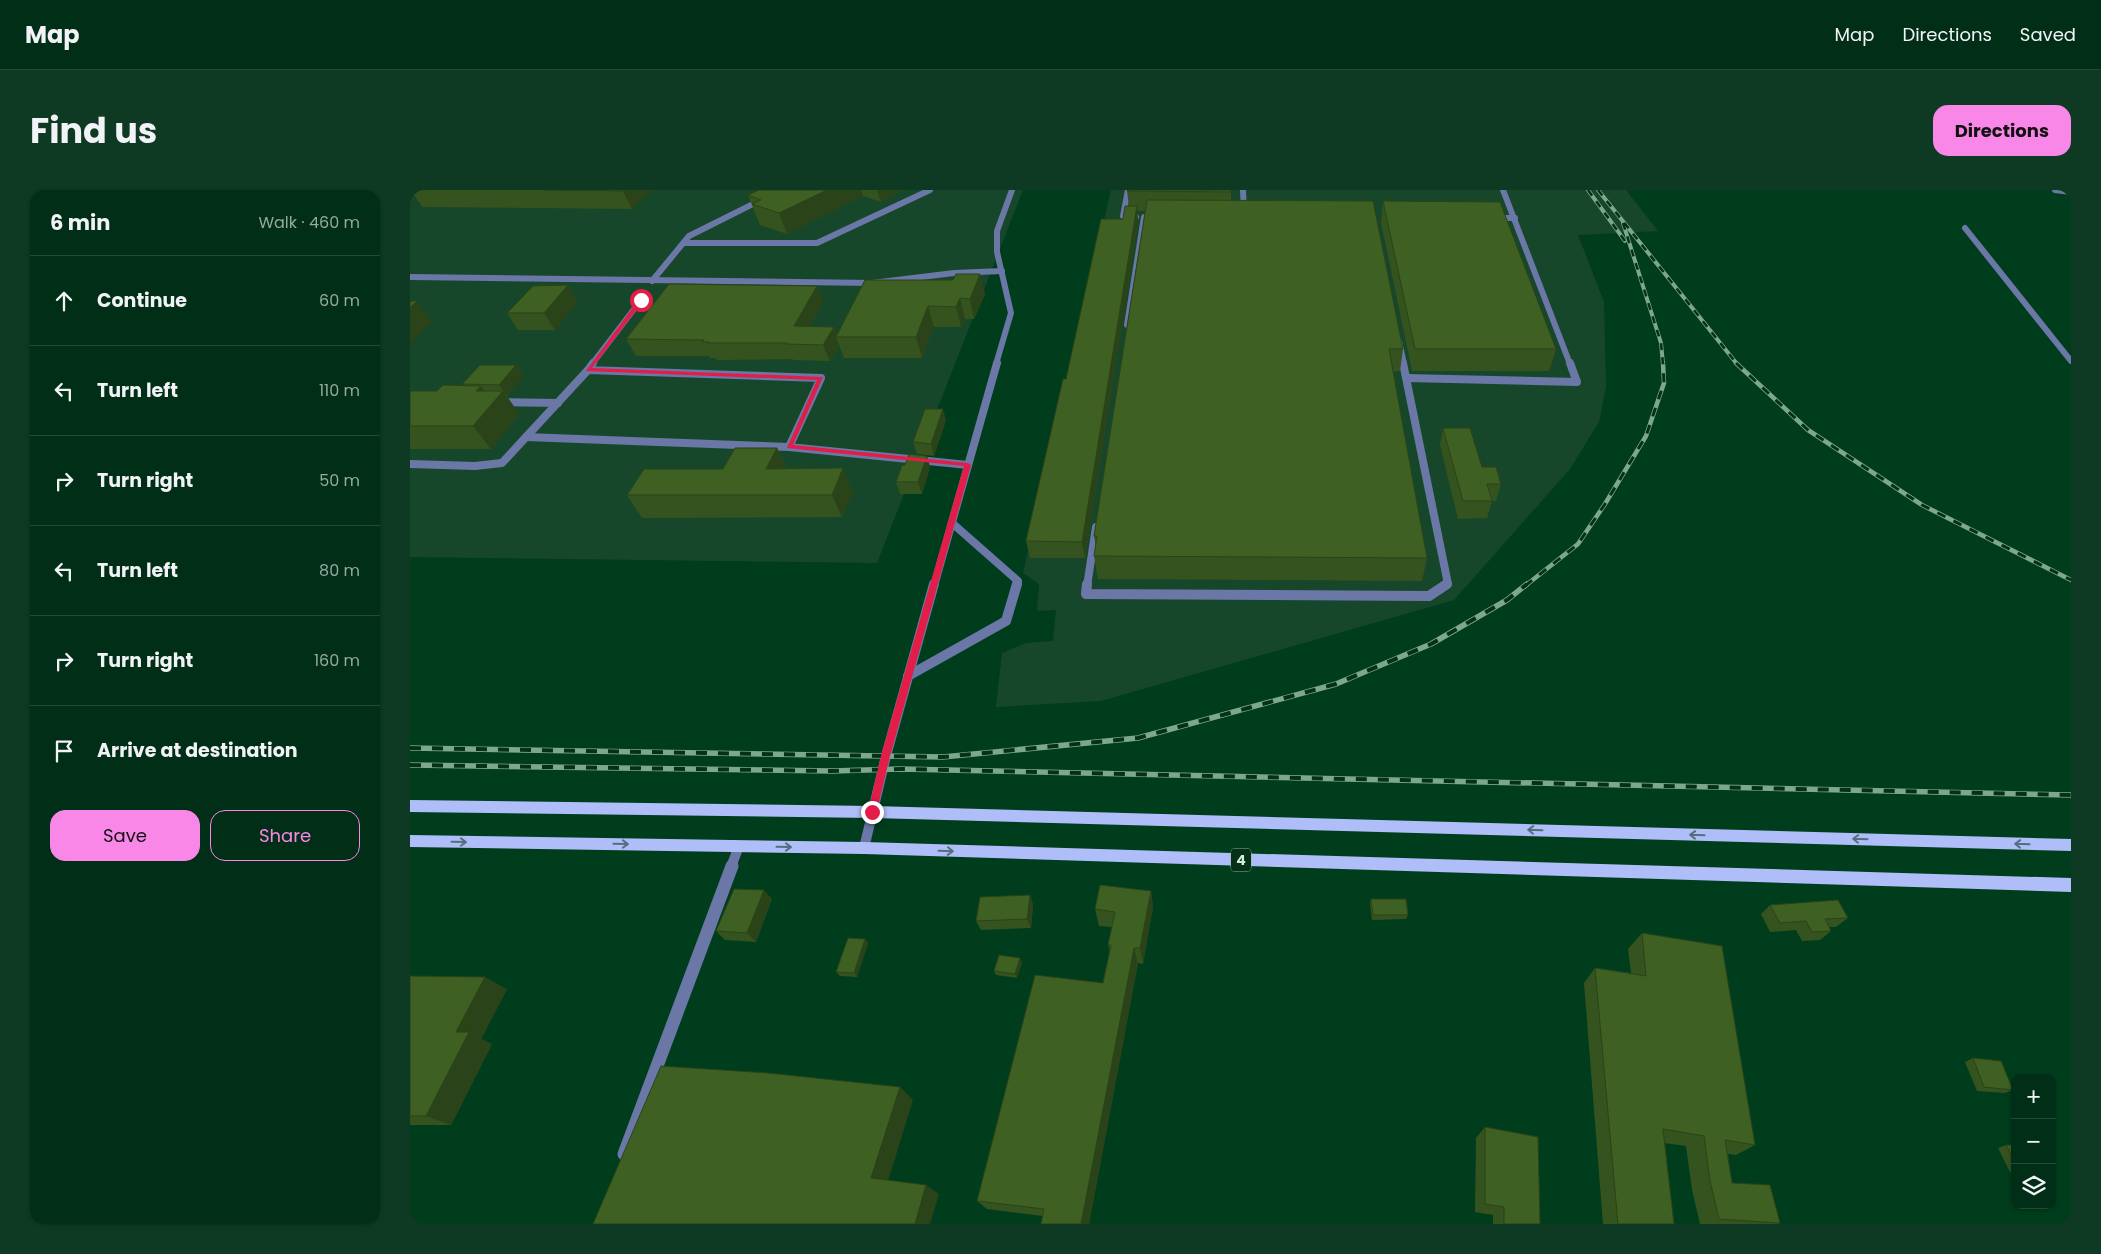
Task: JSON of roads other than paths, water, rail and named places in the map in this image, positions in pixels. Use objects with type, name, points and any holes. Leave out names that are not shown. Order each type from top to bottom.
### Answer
[{"type":"main road","points":[[410,806],[872,812],[2071,845]]},
{"type":"main road","name":"4","points":[[410,841],[864,848],[2071,886]]},
{"type":"street","points":[[410,193],[414,190]]},
{"type":"street","points":[[652,281],[689,236],[780,190]]},
{"type":"street","points":[[684,243],[816,243],[930,190]]},
{"type":"street","points":[[864,848],[886,756],[1011,313],[997,252],[997,231],[1012,190]]},
{"type":"street","points":[[1128,190],[1123,216],[1154,217]]},
{"type":"street","points":[[1243,190],[1244,217]]},
{"type":"street","points":[[1407,378],[1577,382],[1503,190]]},
{"type":"street","points":[[2056,190],[2071,192]]},
{"type":"street","points":[[1126,333],[1144,217]]},
{"type":"street","points":[[1234,217],[1253,217]]},
{"type":"street","points":[[1487,218],[1515,218]]},
{"type":"street","points":[[1965,228],[2071,361]]},
{"type":"street","points":[[410,277],[872,283],[954,273],[1002,271]]},
{"type":"street","points":[[410,464],[475,466],[502,463],[588,370],[641,300]]},
{"type":"street","points":[[1098,517],[1086,594],[1429,596],[1448,584],[1397,331]]},
{"type":"street","points":[[588,370],[821,378],[789,447]]},
{"type":"street","points":[[489,402],[558,403]]},
{"type":"street","points":[[526,437],[789,447],[968,465]]},
{"type":"street","points":[[908,676],[1006,621],[1018,581],[952,523]]},
{"type":"street","points":[[618,1169],[739,846]]},
{"type":"railway","points":[[1588,190],[1625,241]]},
{"type":"railway","points":[[1598,190],[1737,364]]},
{"type":"railway","points":[[1623,223],[1661,343],[1663,364]]},
{"type":"railway","points":[[1525,586],[1578,544],[1605,504],[1646,436],[1664,383],[1663,363]]},
{"type":"railway","points":[[1737,364],[1808,430],[1922,505],[2071,580]]},
{"type":"railway","points":[[410,748],[943,757],[1138,738],[1336,684],[1431,644],[1507,600],[1527,584]]},
{"type":"railway","points":[[410,765],[832,771],[900,769],[2071,795]]}]
